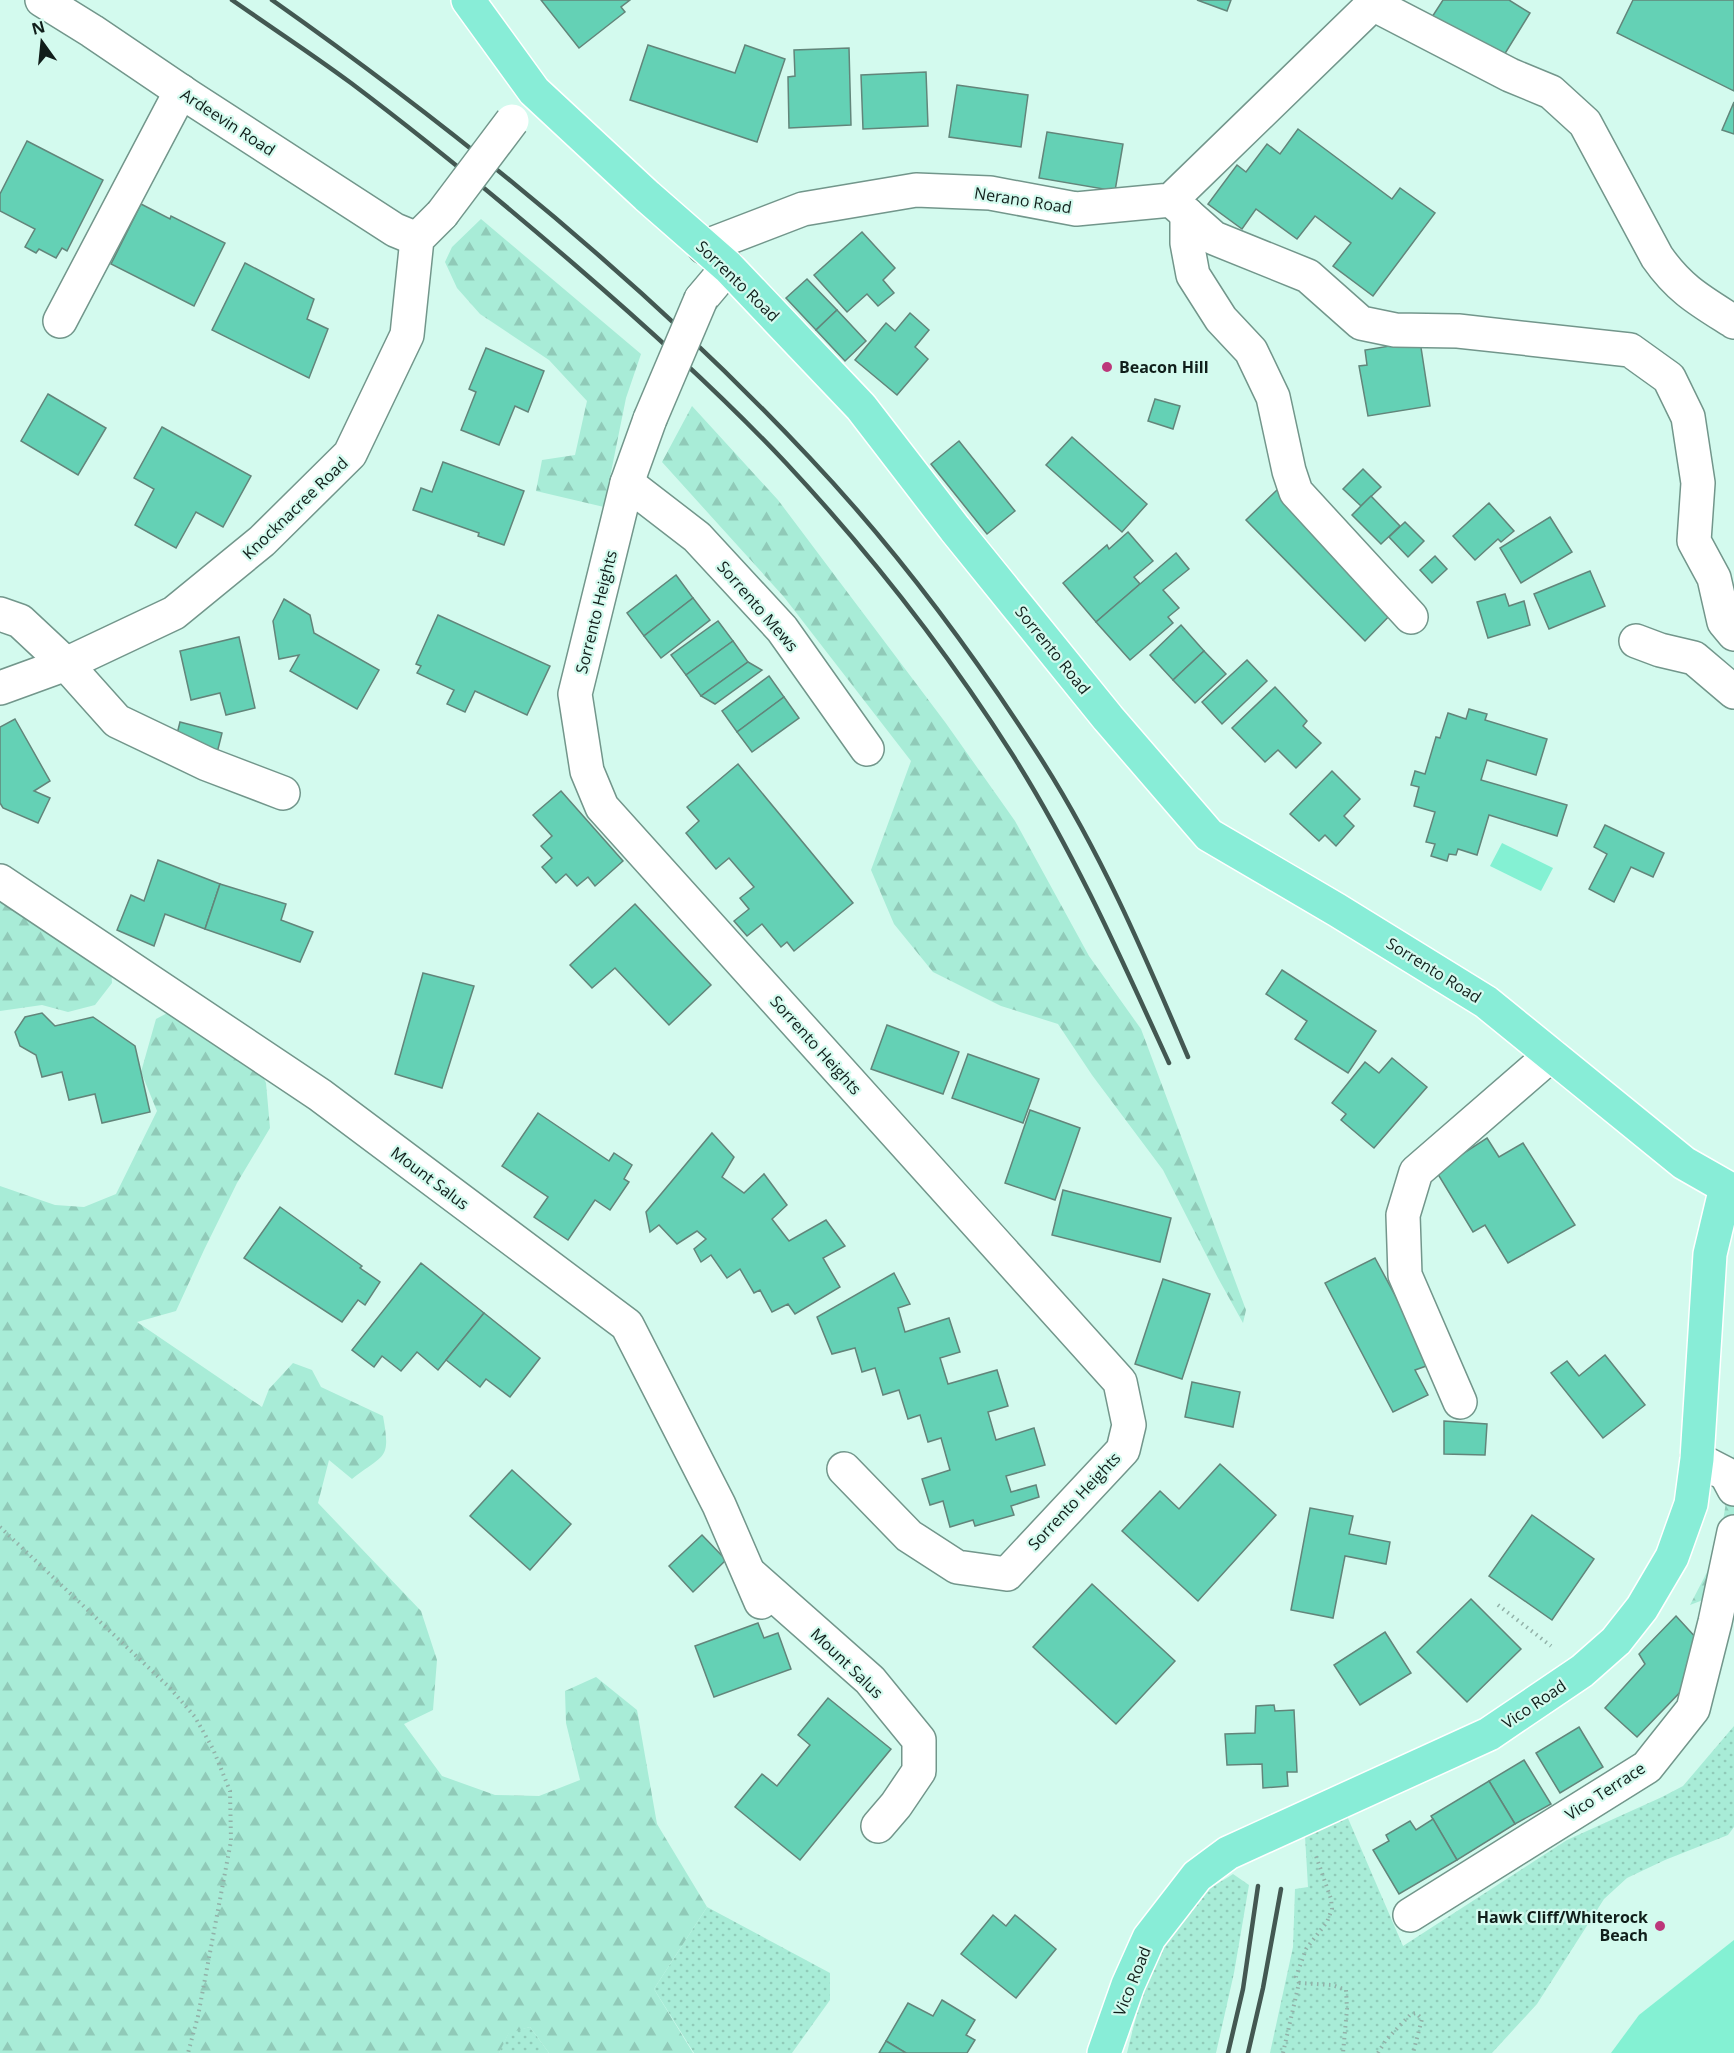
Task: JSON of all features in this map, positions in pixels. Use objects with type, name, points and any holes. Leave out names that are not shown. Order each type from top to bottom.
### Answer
[{"type":"main road","name":"Sorrento Road","points":[[468,0],[534,91],[716,257],[861,407],[955,529],[1108,718],[1209,835],[1337,910],[1486,1002],[1684,1163],[1730,1188]]},
{"type":"main road","name":"Vico Road","points":[[1104,2053],[1128,1985],[1149,1938],[1197,1876],[1228,1853],[1490,1734],[1582,1671],[1616,1641],[1642,1608],[1672,1557],[1691,1504],[1697,1459],[1710,1254],[1730,1188]]},
{"type":"street","name":"Ardeevin Road","points":[[42,0],[395,230],[417,239]]},
{"type":"street","points":[[1179,207],[1375,2],[1510,75],[1551,92],[1585,123],[1657,257],[1671,277],[1690,295],[1734,322]]},
{"type":"street","points":[[60,321],[181,91]]},
{"type":"street","points":[[417,239],[442,214],[534,91]]},
{"type":"street","name":"Nerano Road","points":[[716,257],[803,209],[916,190],[990,193],[1076,209],[1179,207]]},
{"type":"street","points":[[1179,207],[1193,276],[1221,320],[1251,351],[1273,397],[1289,471],[1296,492],[1411,617]]},
{"type":"street","points":[[1179,207],[1214,238],[1308,276],[1361,323],[1395,330],[1458,331],[1630,350],[1669,378],[1688,417],[1698,483],[1694,541],[1714,578],[1724,622],[1734,634]]},
{"type":"street","name":"Knocknacree Road","points":[[0,688],[66,664],[174,613],[262,541],[350,454],[407,335],[417,239]]},
{"type":"street","name":"Sorrento Heights","points":[[716,257],[701,299],[650,419],[627,483],[575,694],[587,771],[602,807],[1120,1382],[1129,1425],[1123,1450],[1007,1574],[957,1567],[909,1536],[844,1468]]},
{"type":"street","name":"Sorrento Mews","points":[[627,483],[697,537],[782,629],[867,749]]},
{"type":"street","points":[[0,614],[20,621],[66,664],[117,721],[207,764],[283,793]]},
{"type":"street","points":[[1635,640],[1660,650],[1694,658],[1734,692]]},
{"type":"street","name":"Mount Salus","points":[[0,881],[320,1095],[627,1325],[719,1505],[755,1588],[870,1680],[919,1740],[919,1771],[896,1805],[878,1826]]},
{"type":"street","points":[[1460,1402],[1405,1275],[1403,1215],[1416,1172],[1551,1055]]},
{"type":"street","points":[[1697,1459],[1726,1474],[1734,1489]]},
{"type":"street","name":"Vico Terrace","points":[[1410,1915],[1647,1767],[1693,1709],[1734,1532]]},
{"type":"path","points":[[0,1527],[170,1688],[195,1717],[225,1776],[230,1791],[231,1841],[198,2016],[188,2053]]},
{"type":"path","points":[[1498,1605],[1582,1671]]},
{"type":"path","points":[[1278,1830],[1306,1858],[1316,1856],[1331,1899],[1332,1910],[1327,1922],[1306,1949],[1296,1977],[1299,1983],[1283,2053]]},
{"type":"path","points":[[1299,1983],[1332,1984],[1346,1990],[1347,2009],[1343,2053]]},
{"type":"path","points":[[1378,2053],[1386,2040],[1411,2013],[1416,2013],[1422,2019],[1413,2053]]},
{"type":"green space","points":[[481,219],[641,354],[626,398],[604,507],[536,491],[542,460],[575,455],[587,401],[549,360],[480,314],[457,288],[445,262],[452,247]]},
{"type":"green space","points":[[692,406],[778,500],[945,722],[1015,821],[1089,956],[1141,1029],[1246,1310],[1243,1323],[1163,1170],[1092,1075],[1058,1024],[1001,1006],[933,972],[894,924],[871,870],[911,761],[784,597],[662,462]]},
{"type":"green space","points":[[0,900],[111,967],[112,983],[95,1005],[68,1012],[42,1005],[0,1011]]},
{"type":"green space","points":[[173,1010],[258,1066],[266,1083],[270,1128],[237,1183],[176,1311],[137,1322],[262,1407],[269,1389],[293,1363],[312,1370],[321,1387],[383,1416],[386,1441],[383,1455],[352,1479],[329,1460],[318,1503],[421,1611],[437,1660],[433,1710],[404,1724],[442,1776],[495,1795],[539,1796],[580,1780],[566,1723],[565,1691],[596,1677],[637,1710],[657,1824],[707,1907],[654,1989],[693,2053],[549,2053],[530,2027],[509,2033],[499,2053],[0,2053],[0,1186],[55,1205],[84,1207],[116,1194],[157,1111],[141,1072],[156,1019]]},
{"type":"green space","points":[[1734,1454],[1734,1588],[1690,1605],[1718,1551]]},
{"type":"green space","points":[[1734,1726],[1734,1827],[1728,1835],[1627,1878],[1604,1899],[1537,2004],[1492,2053],[1270,2053],[1293,1947],[1295,1889],[1308,1887],[1305,1836],[1347,1816],[1403,1946],[1567,1840],[1683,1786]]},
{"type":"green space","points":[[1233,1874],[1249,1885],[1234,1973],[1216,2053],[1127,2053],[1144,1991],[1161,1949],[1172,1930],[1202,1894]]},
{"type":"green space","points":[[707,1907],[830,1973],[830,2000],[792,2053],[694,2053],[654,1989]]},
{"type":"green space","points":[[530,2027],[549,2053],[499,2053],[509,2032]]},
{"type":"shaded area","points":[[1502,843],[1553,868],[1541,891],[1490,866]]},
{"type":"shaded area","points":[[1734,1940],[1734,2053],[1611,2053],[1639,2015]]},
{"type":"building","points":[[541,0],[630,0],[621,7],[625,12],[579,48]]},
{"type":"building","points":[[1197,0],[1231,0],[1227,11]]},
{"type":"building","points":[[1443,0],[1509,0],[1530,13],[1501,60],[1432,17]]},
{"type":"building","points":[[1633,0],[1734,0],[1734,91],[1617,33]]},
{"type":"building","points":[[648,45],[735,73],[745,45],[785,59],[757,142],[630,100]]},
{"type":"building","points":[[849,48],[851,125],[789,128],[788,77],[795,76],[794,50]]},
{"type":"building","points":[[926,72],[928,126],[863,129],[861,75]]},
{"type":"building","points":[[957,85],[1028,95],[1021,147],[949,137]]},
{"type":"building","points":[[1734,102],[1734,134],[1722,130]]},
{"type":"building","points":[[1298,129],[1392,199],[1400,188],[1435,213],[1373,296],[1333,266],[1351,243],[1315,216],[1297,239],[1256,209],[1242,229],[1208,204],[1237,165],[1246,172],[1267,144],[1280,154]]},
{"type":"building","points":[[1047,132],[1123,144],[1115,191],[1039,178]]},
{"type":"building","points":[[27,141],[103,180],[67,251],[62,248],[56,258],[39,249],[36,253],[25,247],[35,229],[0,211],[0,194]]},
{"type":"building","points":[[141,204],[225,243],[194,306],[111,264]]},
{"type":"building","points":[[862,232],[895,268],[883,280],[894,293],[878,306],[867,294],[847,312],[814,275]]},
{"type":"building","points":[[245,263],[314,299],[307,319],[328,329],[309,378],[212,330]]},
{"type":"building","points":[[807,279],[837,310],[816,330],[786,298]]},
{"type":"building","points":[[837,310],[866,341],[845,361],[816,330]]},
{"type":"building","points":[[910,313],[929,330],[915,347],[928,359],[897,395],[855,360],[886,323],[895,331]]},
{"type":"building","points":[[1420,341],[1430,406],[1368,416],[1359,366],[1367,365],[1365,350]]},
{"type":"building","points":[[486,348],[544,371],[528,412],[515,406],[499,445],[461,430],[476,392],[469,389]]},
{"type":"building","points":[[48,394],[106,428],[78,475],[21,441]]},
{"type":"building","points":[[1155,399],[1180,406],[1173,429],[1148,421]]},
{"type":"building","points":[[162,427],[251,476],[223,527],[196,512],[176,548],[135,525],[154,489],[134,478]]},
{"type":"building","points":[[1072,437],[1147,504],[1122,532],[1046,465]]},
{"type":"building","points":[[959,441],[1015,511],[987,534],[931,464]]},
{"type":"building","points":[[443,462],[524,491],[504,545],[478,536],[479,533],[413,510],[421,488],[432,492]]},
{"type":"building","points":[[1363,469],[1381,487],[1361,506],[1343,489]]},
{"type":"building","points":[[1278,489],[1396,609],[1365,641],[1246,520]]},
{"type":"building","points":[[1371,496],[1400,526],[1381,544],[1352,515]]},
{"type":"building","points":[[1489,503],[1514,531],[1501,542],[1498,539],[1475,560],[1453,536]]},
{"type":"building","points":[[1550,517],[1572,552],[1521,583],[1500,548]]},
{"type":"building","points":[[1405,522],[1424,541],[1408,557],[1389,537]]},
{"type":"building","points":[[1128,532],[1153,561],[1134,577],[1140,584],[1096,622],[1063,583],[1107,545],[1109,549]]},
{"type":"building","points":[[1176,553],[1189,569],[1163,590],[1179,608],[1168,617],[1173,623],[1130,660],[1096,622]]},
{"type":"building","points":[[1435,556],[1447,569],[1432,583],[1420,570]]},
{"type":"building","points":[[1590,571],[1605,606],[1549,629],[1534,594]]},
{"type":"building","points":[[676,575],[693,598],[644,636],[627,613]]},
{"type":"building","points":[[1505,594],[1509,606],[1524,601],[1530,625],[1488,638],[1477,602]]},
{"type":"building","points":[[693,598],[710,620],[661,658],[644,636]]},
{"type":"building","points":[[284,599],[310,615],[314,633],[379,670],[357,709],[290,671],[299,655],[279,659],[273,621]]},
{"type":"building","points":[[438,615],[550,666],[527,715],[475,691],[465,712],[447,704],[454,690],[417,673],[421,666],[416,664]]},
{"type":"building","points":[[718,621],[733,641],[686,675],[671,655]]},
{"type":"building","points":[[1181,625],[1204,651],[1173,680],[1150,655]]},
{"type":"building","points":[[239,637],[255,708],[226,715],[220,693],[191,700],[180,651]]},
{"type":"building","points":[[733,641],[748,662],[701,696],[686,675]]},
{"type":"building","points":[[1204,651],[1226,674],[1195,703],[1173,680]]},
{"type":"building","points":[[1247,660],[1267,681],[1222,724],[1202,702]]},
{"type":"building","points":[[748,662],[762,670],[715,704],[701,696]]},
{"type":"building","points":[[769,676],[784,697],[737,732],[722,711]]},
{"type":"building","points":[[1275,687],[1307,721],[1303,726],[1321,743],[1296,768],[1278,750],[1265,762],[1232,728]]},
{"type":"building","points":[[784,697],[799,718],[752,752],[737,732]]},
{"type":"building","points":[[1469,709],[1487,714],[1485,720],[1547,739],[1536,775],[1487,760],[1481,780],[1567,805],[1557,836],[1489,815],[1477,855],[1458,849],[1456,855],[1449,854],[1447,861],[1431,856],[1435,844],[1426,842],[1435,812],[1414,806],[1419,787],[1411,785],[1415,771],[1425,774],[1436,737],[1440,738],[1448,713],[1466,719]]},
{"type":"building","points":[[15,719],[50,781],[34,791],[50,798],[38,823],[3,808],[0,803],[0,727]]},
{"type":"building","points":[[180,722],[222,733],[217,753],[175,742]]},
{"type":"building","points":[[738,764],[853,903],[794,951],[787,942],[781,947],[762,924],[747,936],[734,921],[749,909],[740,898],[754,887],[729,858],[716,869],[686,833],[699,821],[687,807]]},
{"type":"building","points":[[1332,771],[1360,799],[1344,816],[1354,826],[1336,846],[1325,835],[1319,841],[1290,814]]},
{"type":"building","points":[[561,791],[623,861],[595,886],[588,877],[577,886],[566,874],[556,883],[542,867],[552,858],[541,846],[552,836],[533,815]]},
{"type":"building","points":[[1605,825],[1664,853],[1653,877],[1631,867],[1614,902],[1589,889],[1607,854],[1594,847]]},
{"type":"building","points":[[158,860],[220,884],[205,929],[165,914],[154,946],[117,930],[131,895],[144,901]]},
{"type":"building","points":[[220,884],[286,904],[281,920],[313,932],[300,962],[205,929]]},
{"type":"building","points":[[635,904],[711,985],[669,1025],[615,968],[592,988],[570,965]]},
{"type":"building","points":[[1282,970],[1376,1031],[1348,1073],[1295,1039],[1307,1021],[1266,994]]},
{"type":"building","points":[[423,973],[474,986],[442,1088],[395,1074]]},
{"type":"building","points":[[42,1013],[55,1026],[93,1017],[135,1046],[150,1112],[102,1123],[95,1094],[69,1100],[62,1072],[42,1077],[36,1055],[20,1046],[15,1032],[25,1017]]},
{"type":"building","points":[[887,1025],[959,1052],[943,1094],[871,1069]]},
{"type":"building","points":[[968,1054],[1039,1079],[1023,1123],[952,1098]]},
{"type":"building","points":[[1392,1058],[1427,1087],[1374,1148],[1341,1120],[1346,1114],[1332,1103],[1365,1062],[1379,1073]]},
{"type":"building","points":[[1030,1110],[1080,1128],[1055,1200],[1005,1183]]},
{"type":"building","points":[[538,1113],[609,1161],[614,1153],[632,1165],[624,1179],[629,1182],[610,1210],[595,1200],[568,1240],[534,1217],[548,1197],[502,1166]]},
{"type":"building","points":[[712,1133],[734,1157],[722,1177],[744,1193],[764,1174],[787,1205],[772,1219],[789,1241],[826,1220],[845,1246],[823,1258],[840,1287],[795,1314],[788,1304],[772,1312],[760,1290],[754,1293],[740,1269],[727,1278],[711,1255],[701,1262],[694,1249],[706,1239],[697,1231],[677,1244],[659,1225],[650,1232],[646,1212]]},
{"type":"building","points":[[1487,1138],[1499,1157],[1523,1143],[1575,1225],[1508,1263],[1485,1225],[1473,1232],[1436,1171]]},
{"type":"building","points":[[1063,1190],[1171,1218],[1160,1262],[1052,1235]]},
{"type":"building","points":[[280,1207],[362,1266],[360,1268],[380,1282],[365,1305],[358,1300],[342,1322],[244,1258]]},
{"type":"building","points":[[1375,1258],[1432,1364],[1415,1370],[1428,1395],[1393,1412],[1325,1283]]},
{"type":"building","points":[[421,1263],[484,1313],[438,1370],[417,1352],[401,1371],[382,1356],[374,1367],[352,1350]]},
{"type":"building","points":[[894,1273],[910,1304],[898,1308],[905,1332],[949,1318],[960,1352],[940,1358],[948,1384],[997,1370],[1008,1406],[988,1412],[996,1440],[1034,1428],[1045,1465],[1006,1476],[1011,1492],[1036,1485],[1039,1497],[1011,1506],[1014,1515],[975,1526],[973,1520],[950,1527],[943,1501],[930,1505],[922,1479],[950,1470],[941,1438],[928,1442],[920,1415],[908,1419],[899,1390],[883,1395],[875,1368],[862,1372],[855,1348],[832,1354],[817,1317]]},
{"type":"building","points":[[1163,1279],[1210,1294],[1182,1379],[1135,1364]]},
{"type":"building","points":[[484,1313],[540,1358],[510,1397],[486,1379],[480,1387],[446,1360]]},
{"type":"building","points":[[1605,1355],[1645,1405],[1603,1438],[1551,1373],[1567,1361],[1579,1376]]},
{"type":"building","points":[[1192,1382],[1240,1392],[1233,1427],[1185,1417]]},
{"type":"building","points":[[1444,1421],[1487,1424],[1485,1455],[1444,1454]]},
{"type":"building","points":[[1220,1464],[1276,1515],[1198,1601],[1122,1531],[1160,1491],[1179,1509]]},
{"type":"building","points":[[512,1470],[571,1524],[530,1570],[470,1516]]},
{"type":"building","points":[[1310,1508],[1353,1516],[1349,1534],[1390,1542],[1386,1564],[1345,1556],[1333,1618],[1291,1610]]},
{"type":"building","points":[[1532,1515],[1594,1559],[1552,1620],[1489,1576]]},
{"type":"building","points":[[702,1535],[726,1560],[693,1592],[669,1566]]},
{"type":"building","points":[[1092,1584],[1175,1661],[1116,1724],[1033,1647]]},
{"type":"building","points":[[1471,1599],[1521,1649],[1467,1702],[1417,1652]]},
{"type":"building","points":[[1676,1616],[1698,1640],[1686,1686],[1637,1737],[1605,1708],[1645,1664],[1639,1654]]},
{"type":"building","points":[[758,1623],[764,1638],[778,1633],[791,1669],[714,1697],[695,1646]]},
{"type":"building","points":[[1385,1632],[1411,1673],[1360,1705],[1334,1665]]},
{"type":"building","points":[[828,1698],[891,1749],[800,1860],[735,1807],[762,1774],[777,1786],[810,1745],[798,1735]]},
{"type":"building","points":[[1274,1705],[1275,1711],[1294,1710],[1297,1772],[1287,1772],[1288,1786],[1263,1788],[1262,1764],[1227,1765],[1225,1734],[1255,1733],[1256,1706]]},
{"type":"building","points":[[1579,1727],[1603,1767],[1560,1793],[1536,1753]]},
{"type":"building","points":[[1524,1760],[1551,1804],[1515,1824],[1489,1781]]},
{"type":"building","points":[[1489,1781],[1515,1824],[1457,1860],[1431,1816]]},
{"type":"building","points":[[1433,1819],[1457,1860],[1399,1894],[1373,1850],[1389,1841],[1386,1835],[1410,1821],[1416,1830]]},
{"type":"building","points":[[993,1915],[1006,1926],[1015,1915],[1056,1949],[1016,1998],[961,1954]]},
{"type":"building","points":[[942,2000],[975,2020],[966,2035],[975,2040],[967,2053],[906,2053],[886,2041],[908,2003],[933,2016]]},
{"type":"building","points":[[886,2041],[906,2053],[879,2053]]},
{"type":"railway","points":[[232,0],[380,105],[548,241],[709,386],[817,497],[906,603],[961,677],[1012,754],[1076,867],[1169,1063]]},
{"type":"railway","points":[[272,0],[414,104],[552,215],[619,273],[748,394],[871,526],[957,636],[1059,788],[1119,901],[1188,1057]]},
{"type":"railway","points":[[1228,2053],[1243,1989],[1258,1886]]},
{"type":"railway","points":[[1248,2053],[1263,1988],[1281,1889]]},
{"type":"place","name":"Beacon Hill","points":[[1107,367]]},
{"type":"place","name":"Hawk Cliff/Whiterock Beach","points":[[1660,1926]]}]
